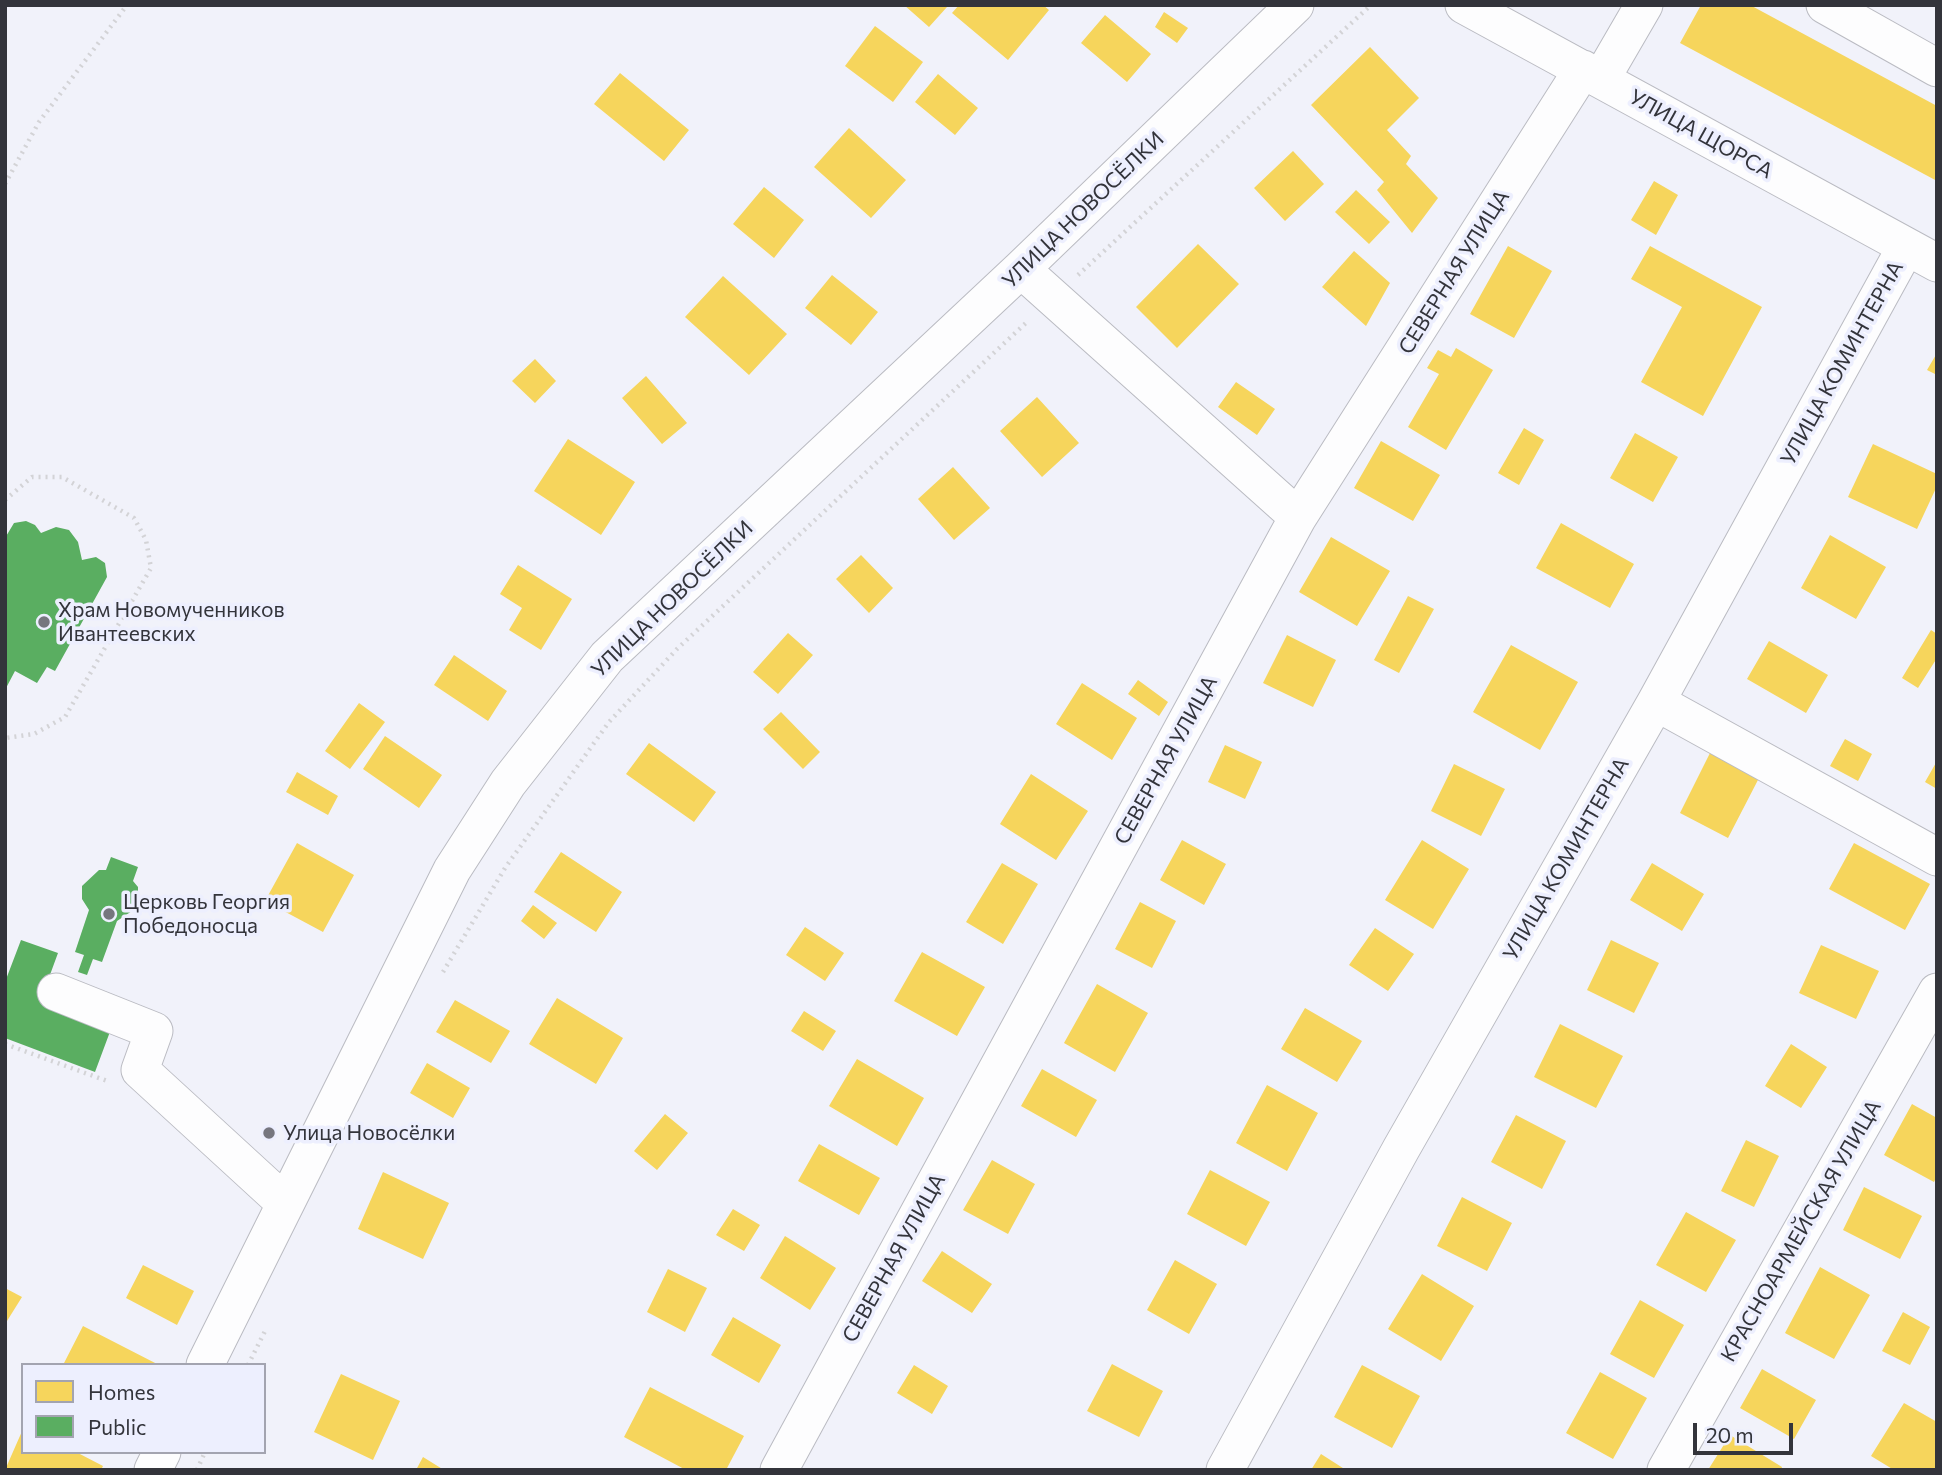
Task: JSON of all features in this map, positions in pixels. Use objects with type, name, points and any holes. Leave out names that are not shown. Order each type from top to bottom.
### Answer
[{"type":"street","name":"УЛИЦА НОВОСЁЛКИ","points":[[206,1363],[452,870],[508,783],[607,657],[1021,269],[1295,5]]},
{"type":"street","name":"УЛИЦА ЩОРСА","points":[[1464,5],[1921,255]]},
{"type":"street","name":"СЕВЕРНАЯ УЛИЦА","points":[[779,1470],[1298,517],[1592,74],[1644,5]]},
{"type":"street","points":[[1825,5],[1937,68]]},
{"type":"street","name":"УЛИЦА КОМИНТЕРНА","points":[[1225,1470],[1401,1149],[1656,702],[1921,255]]},
{"type":"street","points":[[1021,269],[1298,517]]},
{"type":"street","points":[[1656,702],[1937,857]]},
{"type":"street","points":[[57,992],[154,1031],[140,1070],[285,1203]]},
{"type":"street","name":"КРАСНОАРМЕЙСКАЯ УЛИЦА","points":[[1666,1470],[1937,992]]},
{"type":"street","points":[[153,1470],[161,1454]]},
{"type":"path","points":[[5,184],[39,122],[127,5]]},
{"type":"path","points":[[438,981],[505,868],[609,722],[677,649],[1371,5]]},
{"type":"path","points":[[5,500],[32,477],[62,477],[134,518],[146,540],[151,568],[65,717],[34,734],[5,738]]},
{"type":"path","points":[[5,1044],[119,1086]]},
{"type":"path","points":[[249,1363],[267,1327]]},
{"type":"path","points":[[197,1470],[204,1454]]},
{"type":"building: Homes","points":[[904,5],[945,5],[947,7],[929,27]]},
{"type":"building: Homes","points":[[959,5],[1043,5],[1049,10],[1008,60],[952,13]]},
{"type":"building: Homes","points":[[1701,5],[1750,5],[1937,106],[1937,181],[1680,43]]},
{"type":"building: Homes","points":[[1164,12],[1188,28],[1177,43],[1155,27]]},
{"type":"building: Homes","points":[[1105,15],[1151,54],[1127,82],[1081,43]]},
{"type":"building: Homes","points":[[875,26],[923,62],[893,102],[845,66]]},
{"type":"building: Homes","points":[[1370,47],[1419,98],[1387,130],[1411,156],[1406,164],[1438,198],[1412,233],[1377,190],[1384,182],[1311,105]]},
{"type":"building: Homes","points":[[620,73],[689,130],[664,161],[594,104]]},
{"type":"building: Homes","points":[[938,74],[978,108],[955,135],[915,102]]},
{"type":"building: Homes","points":[[849,128],[906,180],[871,218],[814,167]]},
{"type":"building: Homes","points":[[1293,151],[1324,184],[1285,221],[1254,188]]},
{"type":"building: Homes","points":[[1654,181],[1678,195],[1656,235],[1631,220]]},
{"type":"building: Homes","points":[[764,187],[804,220],[774,258],[733,224]]},
{"type":"building: Homes","points":[[1356,190],[1390,222],[1369,244],[1335,212]]},
{"type":"building: Homes","points":[[1198,244],[1239,284],[1177,348],[1136,307]]},
{"type":"building: Homes","points":[[1508,246],[1552,271],[1514,338],[1470,314]]},
{"type":"building: Homes","points":[[1650,246],[1762,307],[1703,416],[1641,382],[1682,307],[1631,279]]},
{"type":"building: Homes","points":[[1354,251],[1390,283],[1366,326],[1322,287]]},
{"type":"building: Homes","points":[[832,275],[878,312],[851,345],[805,308]]},
{"type":"building: Homes","points":[[723,276],[787,334],[749,375],[685,317]]},
{"type":"building: Homes","points":[[1456,348],[1493,370],[1446,450],[1408,427],[1439,374],[1427,368],[1438,350],[1451,357]]},
{"type":"building: Homes","points":[[1937,353],[1937,375],[1927,370]]},
{"type":"building: Homes","points":[[535,359],[556,381],[535,403],[512,381]]},
{"type":"building: Homes","points":[[646,376],[687,423],[662,444],[622,398]]},
{"type":"building: Homes","points":[[1236,382],[1275,409],[1257,435],[1218,407]]},
{"type":"building: Homes","points":[[1037,397],[1079,443],[1042,477],[1000,431]]},
{"type":"building: Homes","points":[[1524,428],[1544,440],[1519,485],[1498,473]]},
{"type":"building: Homes","points":[[1635,433],[1678,457],[1653,502],[1610,478]]},
{"type":"building: Homes","points":[[568,439],[635,482],[601,535],[534,491]]},
{"type":"building: Homes","points":[[1381,441],[1440,475],[1413,521],[1354,488]]},
{"type":"building: Homes","points":[[1873,444],[1937,474],[1937,486],[1917,529],[1848,497]]},
{"type":"building: Homes","points":[[953,467],[990,508],[954,540],[918,499]]},
{"type":"building: Homes","points":[[1561,523],[1634,564],[1610,608],[1536,568]]},
{"type":"building: Homes","points":[[1830,535],[1886,567],[1856,619],[1801,588]]},
{"type":"building: Homes","points":[[1331,537],[1390,571],[1357,626],[1299,592]]},
{"type":"building: Homes","points":[[861,555],[893,588],[869,613],[836,579]]},
{"type":"building: Homes","points":[[518,565],[572,599],[541,650],[509,630],[522,608],[500,594]]},
{"type":"building: Homes","points":[[1408,596],[1434,609],[1399,673],[1374,660]]},
{"type":"building: Homes","points":[[1931,630],[1937,634],[1937,658],[1918,688],[1902,678]]},
{"type":"building: Homes","points":[[788,633],[813,655],[778,694],[753,672]]},
{"type":"building: Homes","points":[[1287,635],[1336,660],[1313,707],[1263,683]]},
{"type":"building: Homes","points":[[1769,641],[1828,675],[1806,713],[1747,679]]},
{"type":"building: Homes","points":[[1511,645],[1578,682],[1540,750],[1473,712]]},
{"type":"building: Homes","points":[[454,655],[507,691],[488,721],[434,685]]},
{"type":"building: Homes","points":[[1138,680],[1168,702],[1159,716],[1128,694]]},
{"type":"building: Homes","points":[[1082,683],[1137,718],[1112,760],[1056,724]]},
{"type":"building: Homes","points":[[359,703],[385,722],[350,769],[325,751]]},
{"type":"building: Homes","points":[[781,712],[820,752],[803,769],[763,729]]},
{"type":"building: Homes","points":[[385,736],[442,775],[419,808],[363,769]]},
{"type":"building: Homes","points":[[1845,739],[1872,754],[1858,781],[1830,766]]},
{"type":"building: Homes","points":[[649,743],[716,792],[694,822],[626,774]]},
{"type":"building: Homes","points":[[1225,745],[1262,762],[1245,799],[1208,782]]},
{"type":"building: Homes","points":[[1710,753],[1759,778],[1728,838],[1680,813]]},
{"type":"building: Homes","points":[[1937,761],[1937,789],[1925,782]]},
{"type":"building: Homes","points":[[1454,764],[1505,789],[1481,836],[1431,811]]},
{"type":"building: Homes","points":[[297,772],[338,796],[328,815],[286,792]]},
{"type":"building: Homes","points":[[1031,774],[1088,811],[1056,860],[1000,824]]},
{"type":"building: Homes","points":[[1182,840],[1226,864],[1204,905],[1160,880]]},
{"type":"building: Homes","points":[[1422,840],[1469,869],[1433,929],[1385,900]]},
{"type":"building: Homes","points":[[297,843],[354,875],[323,932],[265,901]]},
{"type":"building: Homes","points":[[1854,843],[1930,884],[1905,930],[1829,889]]},
{"type":"building: Homes","points":[[561,852],[622,892],[596,932],[534,892]]},
{"type":"building: Homes","points":[[1002,863],[1038,884],[1003,944],[966,922]]},
{"type":"building: Homes","points":[[1652,863],[1704,894],[1682,931],[1630,900]]},
{"type":"building: Homes","points":[[1140,902],[1176,921],[1152,968],[1115,949]]},
{"type":"building: Homes","points":[[533,905],[557,923],[544,939],[521,921]]},
{"type":"building: Homes","points":[[805,927],[844,953],[825,981],[786,955]]},
{"type":"building: Homes","points":[[1375,928],[1414,954],[1388,991],[1349,965]]},
{"type":"building: Homes","points":[[1611,940],[1659,963],[1634,1013],[1587,990]]},
{"type":"building: Homes","points":[[1821,945],[1879,971],[1856,1019],[1799,993]]},
{"type":"building: Homes","points":[[922,952],[985,987],[957,1036],[894,1001]]},
{"type":"building: Homes","points":[[1097,984],[1148,1013],[1115,1072],[1064,1043]]},
{"type":"building: Homes","points":[[557,998],[623,1038],[596,1084],[529,1044]]},
{"type":"building: Homes","points":[[455,1000],[510,1031],[491,1063],[436,1032]]},
{"type":"building: Homes","points":[[1305,1008],[1362,1041],[1337,1082],[1281,1049]]},
{"type":"building: Homes","points":[[804,1011],[836,1031],[823,1051],[791,1031]]},
{"type":"building: Homes","points":[[1560,1024],[1623,1056],[1596,1108],[1534,1077]]},
{"type":"building: Homes","points":[[1791,1044],[1827,1067],[1801,1108],[1765,1086]]},
{"type":"building: Homes","points":[[857,1059],[924,1098],[897,1146],[829,1106]]},
{"type":"building: Homes","points":[[427,1063],[470,1088],[453,1118],[410,1093]]},
{"type":"building: Homes","points":[[1042,1069],[1097,1100],[1076,1137],[1021,1106]]},
{"type":"building: Homes","points":[[1267,1085],[1318,1113],[1287,1171],[1236,1143]]},
{"type":"building: Homes","points":[[1912,1104],[1937,1118],[1937,1176],[1934,1182],[1884,1155]]},
{"type":"building: Homes","points":[[665,1114],[688,1133],[657,1170],[634,1151]]},
{"type":"building: Homes","points":[[1516,1115],[1566,1141],[1542,1189],[1491,1162]]},
{"type":"building: Homes","points":[[1746,1140],[1779,1156],[1754,1207],[1721,1191]]},
{"type":"building: Homes","points":[[819,1144],[880,1178],[859,1215],[798,1181]]},
{"type":"building: Homes","points":[[992,1160],[1035,1184],[1008,1234],[963,1210]]},
{"type":"building: Homes","points":[[1210,1170],[1270,1202],[1246,1246],[1187,1214]]},
{"type":"building: Homes","points":[[383,1172],[449,1203],[423,1259],[358,1229]]},
{"type":"building: Homes","points":[[1864,1187],[1922,1216],[1900,1259],[1843,1230]]},
{"type":"building: Homes","points":[[1462,1197],[1512,1223],[1487,1271],[1437,1246]]},
{"type":"building: Homes","points":[[733,1209],[760,1225],[744,1251],[716,1235]]},
{"type":"building: Homes","points":[[1686,1212],[1736,1240],[1706,1292],[1656,1265]]},
{"type":"building: Homes","points":[[785,1236],[836,1268],[810,1310],[760,1278]]},
{"type":"building: Homes","points":[[942,1251],[992,1284],[972,1313],[922,1281]]},
{"type":"building: Homes","points":[[1175,1260],[1217,1284],[1189,1334],[1147,1310]]},
{"type":"building: Homes","points":[[143,1265],[194,1291],[177,1325],[126,1298]]},
{"type":"building: Homes","points":[[1820,1267],[1870,1295],[1834,1359],[1785,1333]]},
{"type":"building: Homes","points":[[668,1269],[707,1288],[685,1332],[647,1312]]},
{"type":"building: Homes","points":[[1422,1274],[1474,1306],[1441,1361],[1388,1329]]},
{"type":"building: Homes","points":[[5,1288],[22,1297],[7,1321],[5,1320]]},
{"type":"building: Homes","points":[[1640,1300],[1684,1325],[1654,1378],[1610,1354]]},
{"type":"building: Homes","points":[[1903,1312],[1930,1327],[1910,1365],[1882,1351]]},
{"type":"building: Homes","points":[[733,1317],[781,1345],[759,1383],[711,1355]]},
{"type":"building: Homes","points":[[83,1326],[155,1363],[64,1363]]},
{"type":"building: Homes","points":[[1112,1364],[1163,1391],[1139,1437],[1087,1411]]},
{"type":"building: Homes","points":[[914,1365],[948,1386],[932,1414],[897,1393]]},
{"type":"building: Homes","points":[[1362,1365],[1420,1396],[1392,1448],[1334,1417]]},
{"type":"building: Homes","points":[[1762,1369],[1816,1400],[1794,1439],[1740,1408]]},
{"type":"building: Homes","points":[[1600,1372],[1647,1398],[1613,1459],[1566,1433]]},
{"type":"building: Homes","points":[[341,1374],[400,1401],[373,1460],[314,1432]]},
{"type":"building: Homes","points":[[650,1387],[744,1436],[726,1470],[686,1470],[624,1437]]},
{"type":"building: Homes","points":[[1904,1403],[1937,1422],[1936,1470],[1894,1470],[1871,1456]]},
{"type":"building: Homes","points":[[21,1434],[21,1454],[80,1454],[103,1466],[101,1470],[5,1470]]},
{"type":"building: Homes","points":[[1730,1435],[1782,1467],[1781,1470],[1708,1470]]},
{"type":"building: Homes","points":[[1321,1454],[1346,1470],[1311,1470]]},
{"type":"building: Homes","points":[[423,1457],[444,1470],[416,1470]]},
{"type":"building: Public","name":"Храм Новомученников Ивантеевских","points":[[26,521],[35,525],[41,533],[56,527],[69,530],[78,542],[82,560],[96,557],[105,563],[107,577],[55,671],[47,667],[37,683],[15,671],[5,690],[5,538],[14,523]]},
{"type":"building: Public","name":"Церковь Георгия Победоносца","points":[[111,857],[138,867],[133,881],[138,887],[138,898],[135,909],[117,921],[102,962],[93,959],[87,975],[78,972],[84,955],[75,952],[89,910],[82,899],[82,886],[99,870],[106,870]]},
{"type":"building: Public","points":[[21,940],[58,953],[40,1002],[111,1029],[95,1072],[5,1038],[5,982]]},
{"type":"place","name":"Храм Новомученников Ивантеевских","points":[[44,622]]},
{"type":"place","name":"Церковь Георгия Победоносца","points":[[109,914]]},
{"type":"place","name":"Улица Новосёлки","points":[[269,1133]]}]
